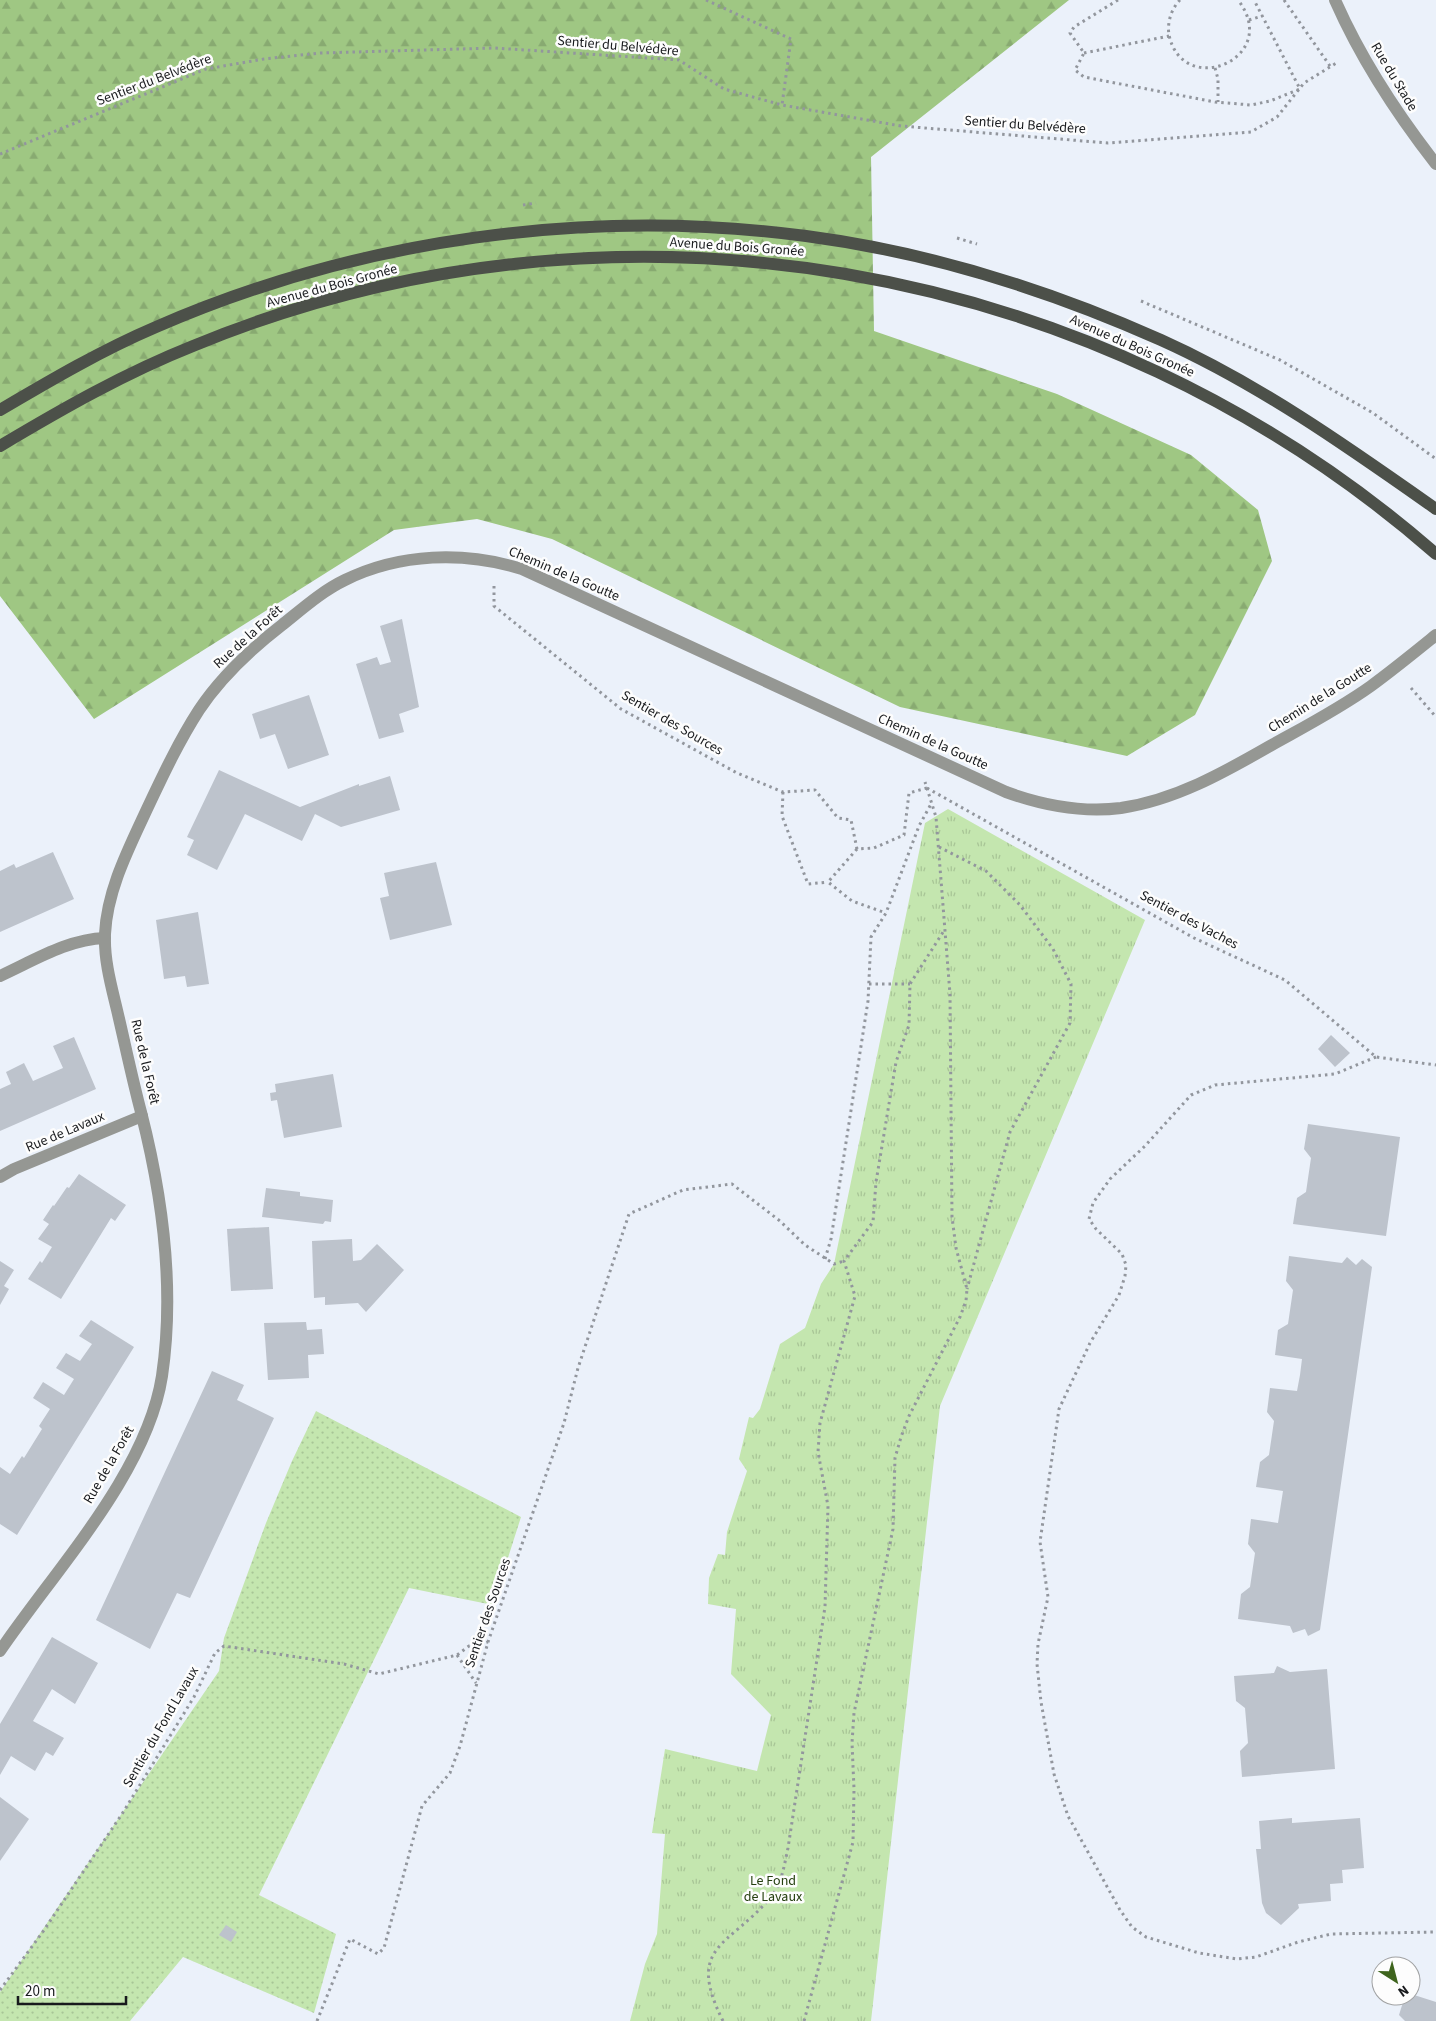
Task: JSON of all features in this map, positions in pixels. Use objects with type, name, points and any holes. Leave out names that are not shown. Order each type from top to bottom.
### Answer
[{"type":"main road","name":"Avenue du Bois Gronée","points":[[0,410],[90,359],[156,327],[228,299],[376,256],[521,232],[588,228],[698,227],[806,236],[900,254],[975,272],[1083,308],[1163,341],[1237,379],[1305,418],[1436,510]]},
{"type":"main road","name":"Avenue du Bois Gronée","points":[[0,446],[60,410],[117,380],[193,346],[252,324],[336,298],[409,280],[474,268],[540,261],[628,256],[776,263],[843,273],[977,303],[1045,324],[1100,346],[1187,385],[1286,442],[1401,524],[1436,554]]},
{"type":"street","name":"Rue du Stade","points":[[1335,0],[1359,49],[1408,129],[1436,164]]},
{"type":"street","name":"Chemin de la Goutte","points":[[402,562],[450,556],[495,561],[522,570],[1006,792],[1034,802],[1093,810],[1120,808],[1176,794],[1214,777],[1332,711],[1407,659],[1436,635]]},
{"type":"street","name":"Rue de la Forêt","points":[[0,1651],[116,1486],[139,1448],[152,1416],[162,1377],[168,1279],[167,1250],[142,1116],[107,966],[104,938],[106,914],[111,897],[133,838],[178,745],[200,708],[221,682],[244,657],[314,600],[341,582],[365,571],[402,562]]},
{"type":"street","points":[[0,976],[67,946],[91,938],[104,938]]},
{"type":"street","name":"Rue de Lavaux","points":[[0,1177],[14,1169],[142,1116]]},
{"type":"path","points":[[706,0],[791,40],[782,104]]},
{"type":"path","points":[[1084,53],[1070,33],[1074,27],[1118,0]]},
{"type":"path","points":[[1180,0],[1170,16],[1169,36],[1178,54],[1188,63],[1201,68],[1215,68],[1227,64],[1238,56],[1246,46],[1249,20],[1238,0]]},
{"type":"path","points":[[1084,53],[1075,70],[1084,77],[1218,102],[1251,105],[1270,101],[1300,89],[1254,0]]},
{"type":"path","points":[[1284,0],[1330,66]]},
{"type":"path","points":[[1249,20],[1262,16]]},
{"type":"path","points":[[1084,53],[1169,36]]},
{"type":"path","name":"Sentier du Belvédère","points":[[0,154],[206,69],[264,58],[320,53],[494,48],[679,60],[724,89],[782,104],[901,126],[1108,143],[1251,132],[1265,126],[1277,117],[1312,76],[1359,49]]},
{"type":"path","points":[[1215,68],[1218,79],[1218,102]]},
{"type":"path","name":"Sentier des Sources","points":[[495,561],[494,606],[621,709],[737,773],[783,792],[815,790],[838,818],[851,820],[857,849]]},
{"type":"path","points":[[1394,668],[1436,718]]},
{"type":"path","points":[[783,792],[782,816],[808,884],[828,882],[857,849],[874,848],[904,835],[910,793],[927,788],[936,817],[950,994],[952,1217],[956,1248],[967,1289]]},
{"type":"path","name":"Sentier des Vaches","points":[[927,788],[1194,938],[1285,980],[1376,1057]]},
{"type":"path","points":[[932,803],[919,826],[886,913],[871,937],[868,1001],[830,1239],[825,1258],[834,1264],[844,1261],[873,1222],[876,1182],[896,1062],[909,1025],[910,984],[945,929]]},
{"type":"path","points":[[804,2021],[853,1842],[854,1789],[852,1743],[854,1713],[893,1529],[895,1458],[909,1416],[960,1317],[1010,1132],[1070,1023],[1071,984],[1053,949],[1020,905],[986,871],[938,847]]},
{"type":"path","points":[[828,882],[852,902],[886,913]]},
{"type":"path","points":[[869,984],[910,984]]},
{"type":"path","points":[[1436,1065],[1376,1057],[1335,1074],[1215,1085],[1190,1095],[1145,1146],[1110,1179],[1093,1203],[1089,1218],[1096,1229],[1122,1254],[1126,1265],[1125,1276],[1119,1295],[1090,1342],[1059,1409],[1040,1542],[1048,1597],[1038,1644],[1037,1664],[1041,1702],[1054,1774],[1068,1816],[1120,1910],[1132,1927],[1146,1937],[1199,1953],[1237,1959],[1256,1957],[1298,1942],[1331,1934],[1436,1932]]},
{"type":"path","name":"Sentier des Sources","points":[[317,2021],[350,1939],[378,1954],[384,1948],[422,1806],[450,1773],[460,1746],[488,1642],[564,1423],[578,1368],[629,1214],[683,1190],[732,1184],[780,1221],[805,1245],[825,1258]]},
{"type":"path","points":[[723,2021],[709,1983],[709,1961],[720,1944],[770,1898],[780,1883],[788,1848],[825,1607],[828,1506],[818,1452],[820,1423],[855,1296],[844,1261]]},
{"type":"path","name":"Sentier du Fond Lavaux","points":[[0,1990],[42,1934],[122,1814],[194,1697],[215,1653],[224,1646],[344,1664],[379,1674],[456,1655],[469,1646],[488,1642]]},
{"type":"path","points":[[456,1655],[476,1684]]},
{"type":"green space","points":[[0,0],[1069,0],[871,157],[874,331],[1057,394],[1191,455],[1258,510],[1272,561],[1195,715],[1127,756],[900,707],[552,539],[477,519],[394,530],[94,719],[0,596]]},
{"type":"green space","name":"Le Fond de Lavaux","points":[[948,809],[1145,920],[940,1406],[871,2021],[630,2021],[645,1964],[657,1934],[665,1834],[652,1833],[665,1749],[757,1771],[771,1715],[731,1674],[736,1609],[708,1604],[709,1578],[718,1554],[725,1555],[727,1532],[747,1471],[739,1459],[749,1417],[753,1418],[760,1409],[780,1344],[805,1328],[821,1284],[834,1264],[925,823]]},
{"type":"green space","points":[[316,1411],[521,1517],[493,1605],[409,1588],[259,1895],[336,1934],[314,2013],[183,1957],[130,2021],[0,2021],[0,1992],[219,1671],[224,1638],[266,1523],[292,1461]]},
{"type":"building","points":[[402,619],[419,707],[399,714],[404,732],[379,739],[356,664],[377,657],[380,665],[391,662],[380,626]]},
{"type":"building","points":[[309,695],[329,755],[288,769],[275,734],[260,739],[252,714]]},
{"type":"building","points":[[219,770],[300,807],[359,784],[359,786],[390,776],[400,810],[341,827],[315,814],[302,841],[245,814],[217,870],[187,855],[194,840],[187,837]]},
{"type":"building","points":[[53,852],[74,899],[0,932],[0,871],[14,864],[16,868]]},
{"type":"building","points":[[436,862],[452,925],[390,940],[380,898],[389,896],[384,873]]},
{"type":"building","points":[[198,912],[209,984],[187,987],[185,976],[164,979],[156,920]]},
{"type":"building","points":[[1331,1035],[1350,1053],[1335,1067],[1318,1049]]},
{"type":"building","points":[[74,1037],[96,1089],[0,1131],[0,1089],[11,1084],[6,1072],[24,1063],[33,1081],[63,1068],[53,1046]]},
{"type":"building","points":[[333,1074],[342,1127],[284,1138],[277,1100],[271,1101],[270,1093],[276,1092],[275,1084]]},
{"type":"building","points":[[1308,1124],[1400,1137],[1386,1236],[1293,1224],[1297,1198],[1306,1192],[1311,1158],[1304,1149]]},
{"type":"building","points":[[79,1174],[126,1205],[115,1221],[111,1218],[61,1299],[28,1279],[40,1261],[42,1263],[52,1247],[38,1239],[49,1224],[43,1220]]},
{"type":"building","points":[[266,1188],[300,1192],[300,1196],[333,1200],[331,1222],[325,1221],[323,1224],[262,1217]]},
{"type":"building","points":[[269,1227],[273,1289],[231,1291],[227,1229]]},
{"type":"building","points":[[352,1239],[353,1261],[361,1260],[377,1244],[404,1270],[366,1312],[358,1303],[325,1305],[325,1297],[314,1298],[312,1241]]},
{"type":"building","points":[[1289,1256],[1342,1263],[1347,1257],[1356,1265],[1362,1259],[1372,1267],[1320,1630],[1308,1636],[1305,1629],[1293,1633],[1290,1626],[1238,1619],[1241,1594],[1250,1587],[1255,1553],[1248,1544],[1251,1519],[1278,1523],[1283,1491],[1256,1487],[1260,1462],[1269,1455],[1274,1421],[1267,1412],[1270,1388],[1297,1391],[1300,1375],[1302,1359],[1275,1355],[1278,1330],[1288,1324],[1293,1290],[1286,1281]]},
{"type":"building","points":[[0,1261],[14,1270],[4,1286],[9,1289],[0,1305]]},
{"type":"building","points":[[91,1320],[134,1347],[17,1535],[0,1524],[0,1467],[10,1474],[22,1456],[24,1458],[42,1429],[39,1426],[50,1409],[33,1398],[43,1382],[64,1395],[74,1379],[56,1368],[66,1353],[80,1361],[92,1344],[79,1336]]},
{"type":"building","points":[[306,1322],[307,1330],[322,1329],[324,1354],[308,1355],[309,1378],[268,1380],[264,1323]]},
{"type":"building","points":[[212,1371],[244,1385],[237,1400],[274,1418],[190,1598],[177,1593],[150,1649],[96,1620]]},
{"type":"building","points":[[52,1637],[98,1663],[75,1704],[52,1689],[33,1721],[64,1738],[53,1756],[46,1752],[35,1771],[11,1756],[0,1775],[0,1724]]},
{"type":"building","points":[[1277,1666],[1290,1672],[1327,1669],[1335,1769],[1242,1777],[1240,1751],[1248,1743],[1245,1708],[1236,1701],[1234,1676],[1274,1673]]},
{"type":"building","points":[[0,1797],[29,1819],[0,1861]]},
{"type":"building","points":[[1292,1818],[1292,1823],[1360,1818],[1364,1868],[1342,1870],[1343,1883],[1330,1884],[1331,1901],[1298,1904],[1299,1908],[1281,1925],[1266,1913],[1262,1903],[1256,1849],[1261,1849],[1259,1821]]},
{"type":"building","points":[[226,1925],[237,1932],[231,1942],[219,1935]]},
{"type":"building","points":[[1421,1997],[1436,2002],[1436,2021],[1405,2021],[1399,2015],[1402,2006],[1421,2006]]}]
